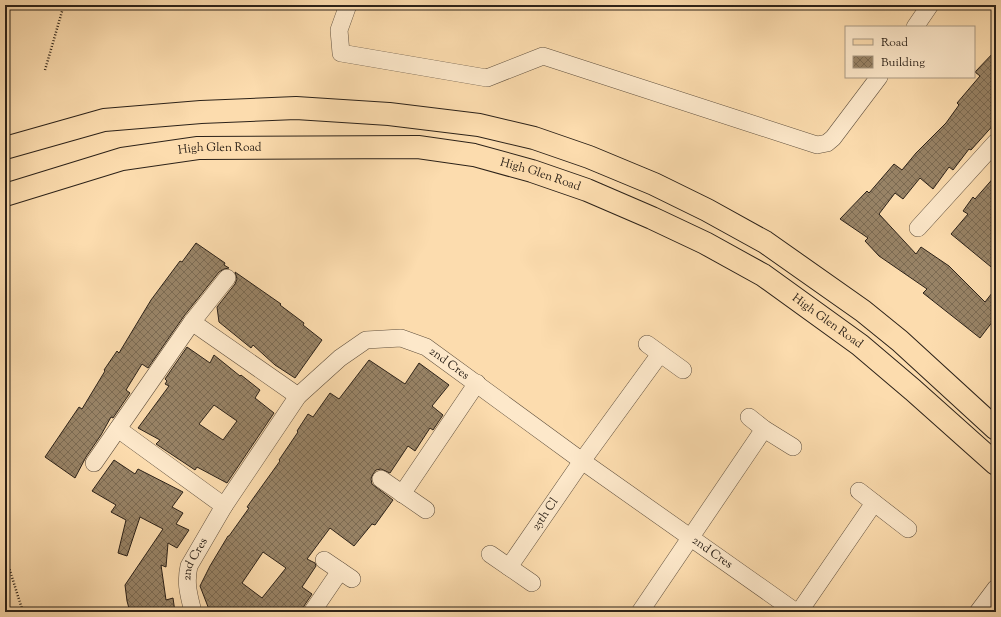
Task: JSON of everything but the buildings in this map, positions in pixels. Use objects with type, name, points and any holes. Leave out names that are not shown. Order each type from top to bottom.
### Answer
[{"type":"main road","points":[[5,148],[104,120],[201,112],[296,108],[389,114],[479,126],[534,138],[589,157],[654,184],[707,210],[765,242],[863,311],[900,341],[996,429]]},
{"type":"main road","name":"High Glen Road","points":[[5,194],[122,159],[198,148],[418,147],[474,155],[532,171],[587,190],[705,243],[763,275],[860,345],[996,464]]},
{"type":"street","points":[[348,5],[339,30],[341,53],[487,78],[543,56],[817,145],[827,143],[833,138],[878,78]]},
{"type":"street","points":[[916,26],[930,5]]},
{"type":"street","points":[[918,228],[996,142]]},
{"type":"street","points":[[94,463],[192,322],[227,278]]},
{"type":"street","points":[[192,322],[298,396]]},
{"type":"street","name":"2nd Cres","points":[[193,612],[187,586],[189,566],[224,506],[298,396],[340,358],[366,340],[401,338],[426,347],[582,461],[796,612]]},
{"type":"street","points":[[647,344],[683,370]]},
{"type":"street","name":"25th Cl","points":[[509,567],[582,461],[660,354]]},
{"type":"street","points":[[402,494],[477,383]]},
{"type":"street","points":[[749,417],[793,448]]},
{"type":"street","points":[[118,429],[224,506]]},
{"type":"street","points":[[640,612],[764,429]]},
{"type":"street","points":[[381,479],[426,510]]},
{"type":"street","points":[[859,491],[908,529]]},
{"type":"street","points":[[799,612],[874,503]]},
{"type":"street","points":[[490,554],[532,583]]},
{"type":"street","points":[[312,612],[346,575],[324,560]]},
{"type":"street","points":[[978,612],[996,588]]},
{"type":"path","points":[[45,70],[66,5]]},
{"type":"path","points":[[5,555],[23,612]]}]
